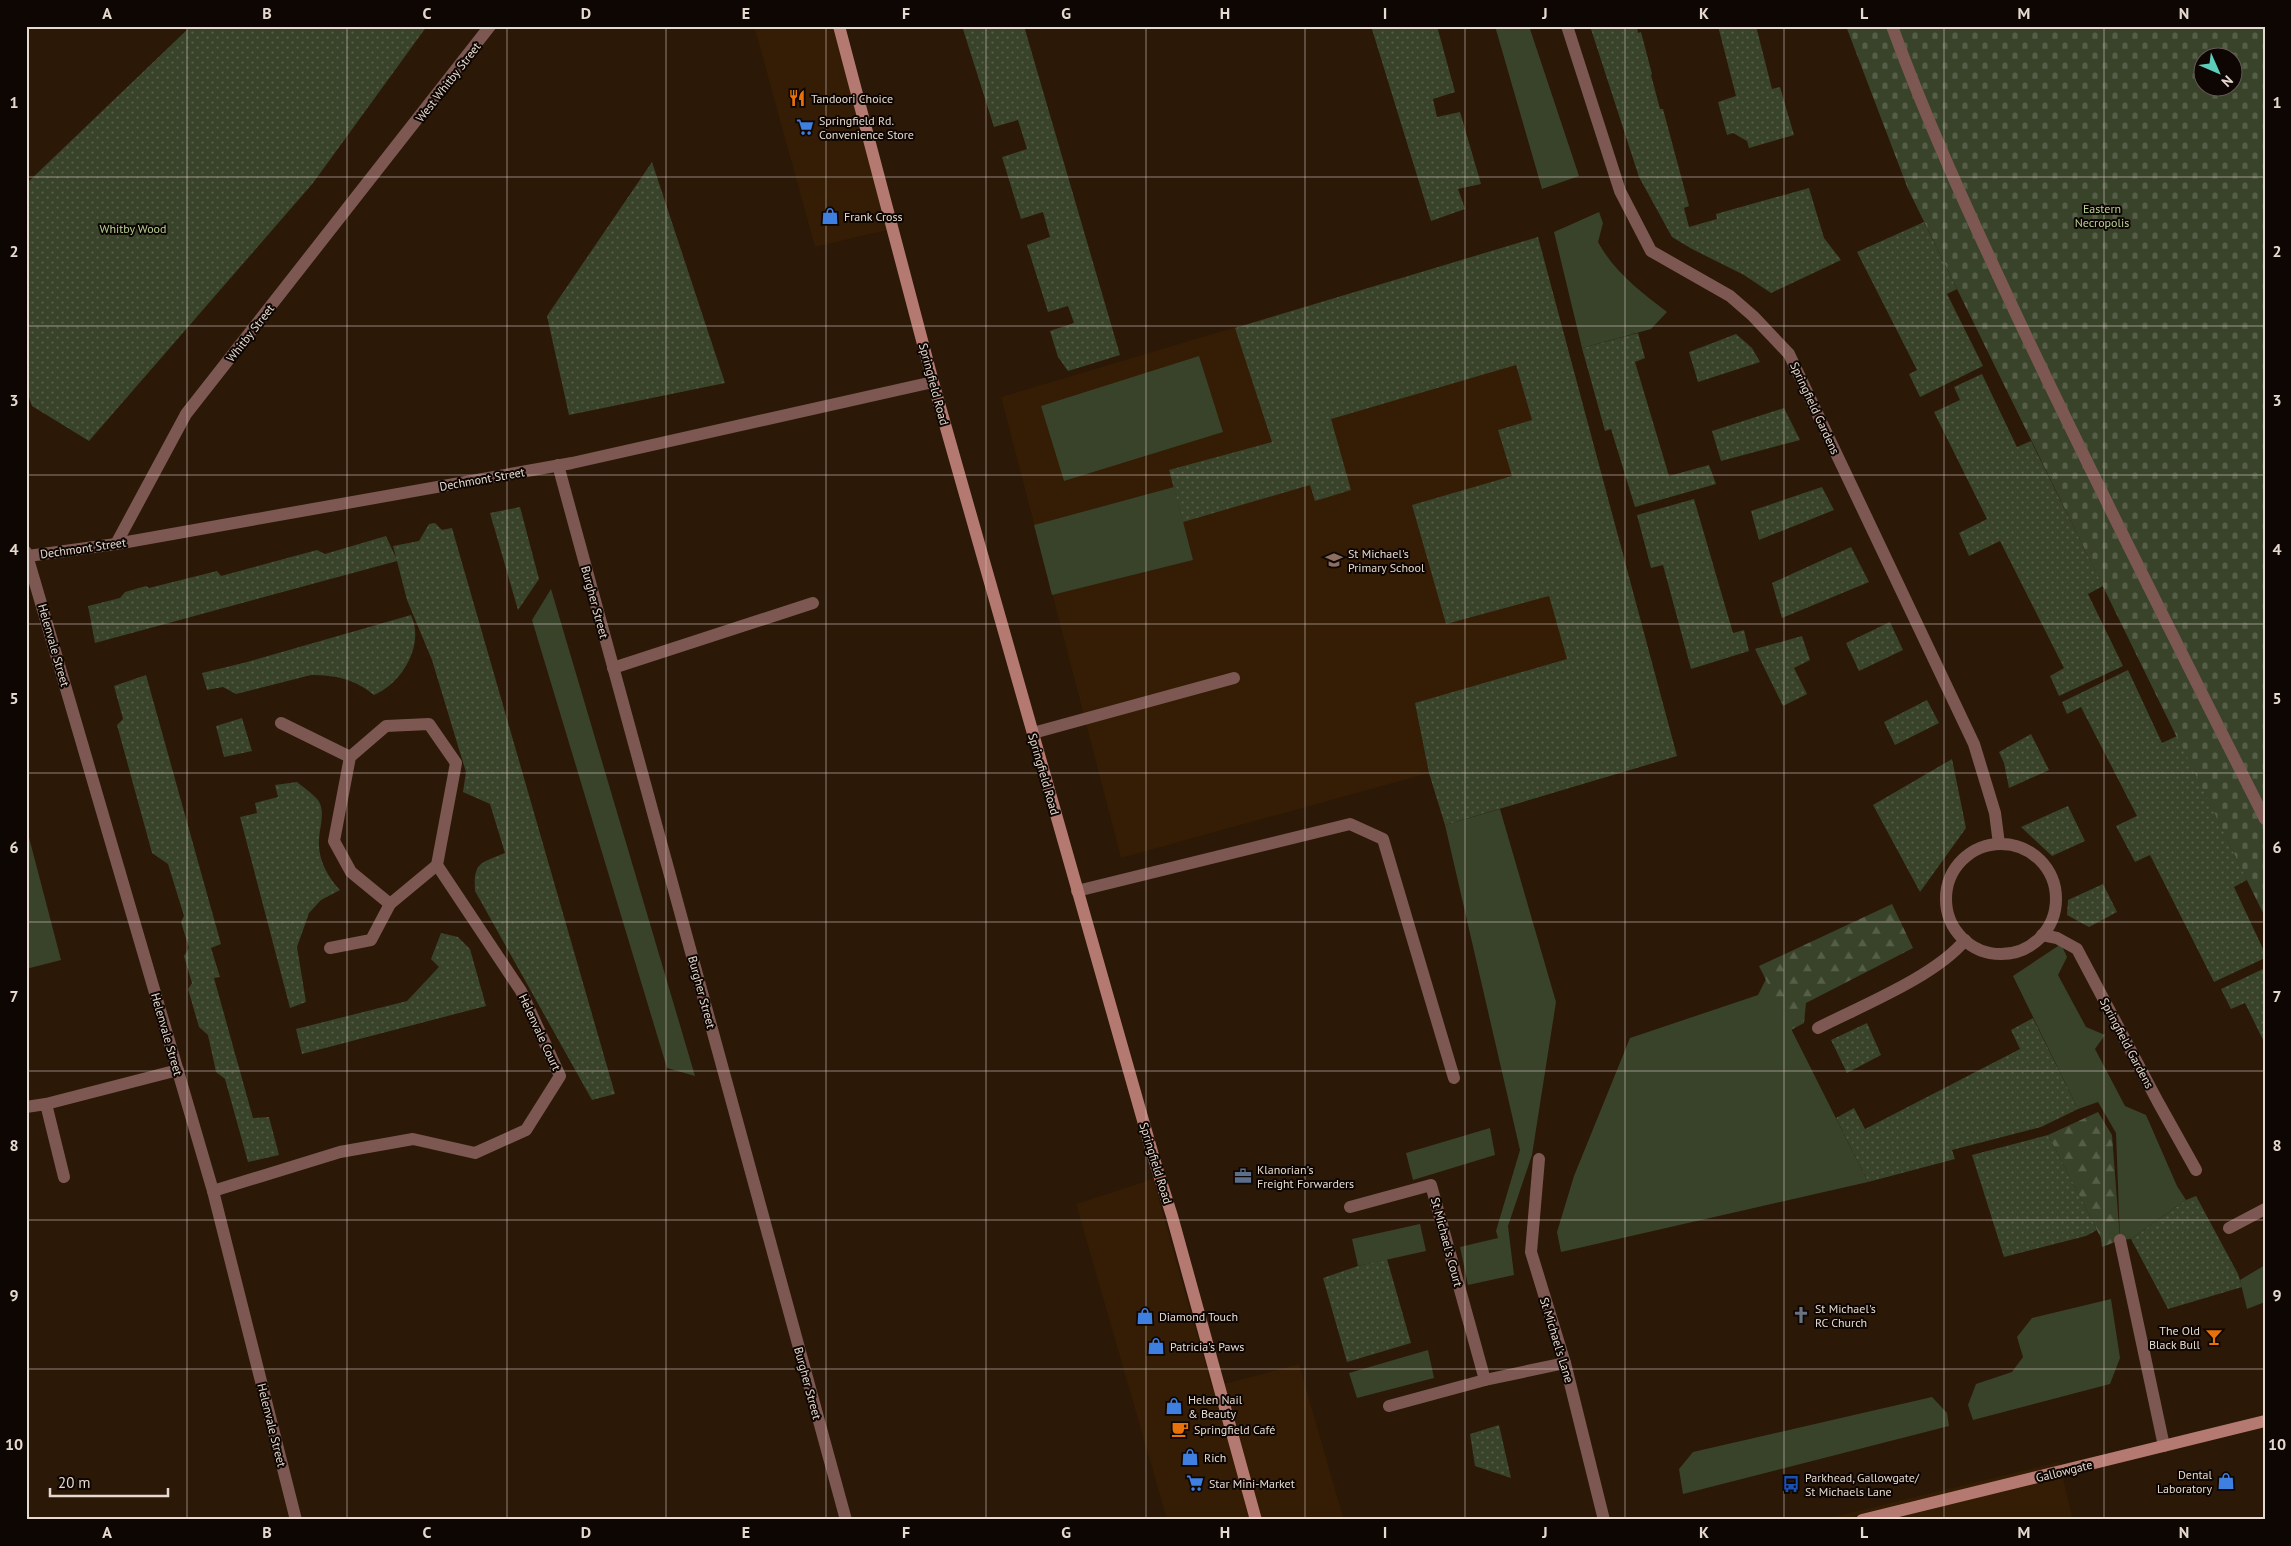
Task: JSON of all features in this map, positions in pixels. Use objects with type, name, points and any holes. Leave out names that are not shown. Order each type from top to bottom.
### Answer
[{"type":"street","name":"West Whitby Street","points":[[405,138],[490,26]]},
{"type":"street","name":"Springfield Road","points":[[839,26],[933,382],[1154,1159],[1172,1216],[1256,1520]]},
{"type":"street","name":"Springfield Gardens","points":[[1567,26],[1620,191],[1651,251],[1730,296],[1753,316],[1789,354],[1974,744],[1995,813],[1999,844]]},
{"type":"street","points":[[1892,26],[1952,177],[2080,451],[2265,819]]},
{"type":"street","name":"Whitby Street","points":[[116,544],[186,414],[405,138]]},
{"type":"street","name":"Dechmont Street","points":[[27,555],[116,544],[558,465],[933,382]]},
{"type":"street","name":"Burgher Street","points":[[558,465],[846,1520]]},
{"type":"street","name":"Helenvale Street","points":[[27,555],[213,1190],[296,1520]]},
{"type":"street","points":[[613,668],[813,603]]},
{"type":"street","points":[[1032,733],[1234,678]]},
{"type":"street","points":[[281,723],[350,757]]},
{"type":"street","points":[[330,948],[371,940],[390,904],[437,864],[456,762],[430,724],[386,726],[350,757],[334,841],[351,872],[390,904]]},
{"type":"street","points":[[1078,891],[1350,824],[1383,839],[1454,1078]]},
{"type":"street","points":[[1999,844],[2017,846],[2034,854],[2046,867],[2054,884],[2057,902],[2053,920],[2032,945],[2019,951],[2004,954],[1990,953],[1977,948],[1965,940],[1953,926],[1947,908],[1947,890],[1953,872],[1965,858],[1980,848],[1999,844]]},
{"type":"street","name":"Helenvale Court","points":[[213,1190],[340,1152],[413,1139],[475,1153],[526,1130],[560,1076],[521,991],[437,864]]},
{"type":"street","name":"Springfield Gardens","points":[[2042,935],[2057,938],[2077,949],[2196,1170]]},
{"type":"street","points":[[1818,1028],[1931,970],[1958,949],[1965,940]]},
{"type":"street","points":[[26,1107],[46,1104],[178,1070]]},
{"type":"street","points":[[46,1104],[64,1177]]},
{"type":"street","name":"St Michael's Lane","points":[[1539,1159],[1531,1252],[1565,1363],[1604,1520]]},
{"type":"street","name":"St Michael's Court","points":[[1350,1207],[1431,1185],[1485,1380]]},
{"type":"street","points":[[2229,1228],[2265,1210]]},
{"type":"street","points":[[2120,1240],[2164,1446]]},
{"type":"street","points":[[1388,1406],[1485,1380],[1565,1363]]},
{"type":"street","name":"Gallowgate","points":[[1862,1520],[2265,1421]]},
{"type":"shaded area","points":[[754,26],[835,26],[887,230],[815,247]]},
{"type":"shaded area","name":"St Michael's Primary School","points":[[1538,237],[1677,756],[1445,825],[1429,773],[1121,858],[1001,397]]},
{"type":"shaded area","points":[[1153,1179],[1212,1387],[1299,1364],[1344,1520],[1167,1520],[1076,1204]]},
{"type":"shaded area","points":[[2059,1462],[2073,1520],[1821,1520]]},
{"type":"green space","name":"Whitby Wood","points":[[191,26],[427,26],[313,183],[89,441],[32,406],[26,389],[26,184]]},
{"type":"green space","points":[[962,26],[1024,26],[1120,355],[1068,371],[1058,357],[1050,331],[1074,323],[1068,306],[1048,312],[1027,245],[1050,237],[1043,212],[1021,219],[1002,157],[1027,149],[1018,120],[994,127]]},
{"type":"green space","points":[[1371,26],[1437,26],[1455,92],[1433,99],[1437,117],[1460,112],[1481,184],[1458,189],[1465,209],[1431,221]]},
{"type":"green space","points":[[1495,26],[1529,26],[1579,176],[1542,189]]},
{"type":"green space","points":[[1590,26],[1637,26],[1638,33],[1641,32],[1660,109],[1663,109],[1689,206],[1684,208],[1689,227],[1717,219],[1716,214],[1809,188],[1824,238],[1841,260],[1771,293],[1744,275],[1672,237],[1639,177]]},
{"type":"green space","points":[[1718,26],[1756,26],[1772,89],[1780,87],[1794,135],[1749,148],[1747,141],[1733,133],[1727,135],[1718,102],[1736,96]]},
{"type":"green space","name":"Eastern Necropolis","points":[[1846,26],[2265,26],[2265,917],[1908,189]]},
{"type":"green space","points":[[652,162],[725,383],[569,415],[547,316]]},
{"type":"green space","points":[[1599,212],[1603,223],[1598,242],[1605,253],[1629,281],[1667,312],[1651,329],[1582,348],[1554,232]]},
{"type":"green space","points":[[1924,222],[1957,289],[1947,294],[1983,366],[1920,397],[1909,374],[1917,370],[1857,252]]},
{"type":"green space","points":[[1538,237],[1677,756],[1445,825],[1429,773],[1415,703],[1567,659],[1549,596],[1446,624],[1412,505],[1512,476],[1498,430],[1532,420],[1516,365],[1331,419],[1351,490],[1315,501],[1310,485],[1183,522],[1169,470],[1272,442],[1235,328]]},
{"type":"green space","points":[[1638,333],[1645,358],[1635,362],[1669,476],[1709,465],[1716,484],[1635,507],[1611,429],[1605,431],[1582,348]]},
{"type":"green space","points":[[1736,334],[1752,348],[1760,362],[1698,382],[1689,352]]},
{"type":"green space","points":[[1199,356],[1223,432],[1064,481],[1041,406]]},
{"type":"green space","points":[[1982,374],[2017,447],[2031,441],[2103,586],[2088,594],[2123,666],[2059,696],[2050,676],[2064,668],[2000,541],[1969,556],[1959,533],[1987,519],[1934,412],[1960,400],[1954,387]]},
{"type":"green space","points":[[1784,408],[1800,440],[1721,461],[1712,431]]},
{"type":"green space","points":[[1174,487],[1193,560],[1052,595],[1034,525]]},
{"type":"green space","points":[[1822,487],[1834,510],[1759,540],[1751,511]]},
{"type":"green space","points":[[1694,499],[1733,633],[1744,630],[1749,651],[1691,669],[1663,565],[1651,568],[1637,515]]},
{"type":"green space","points":[[520,507],[539,579],[518,610],[490,513]]},
{"type":"green space","points":[[435,523],[442,530],[452,528],[615,1094],[592,1100],[475,891],[476,874],[481,864],[505,853],[490,804],[463,792],[466,772],[432,660],[407,600],[397,561],[95,643],[88,606],[120,598],[125,592],[217,571],[221,576],[317,550],[325,554],[386,536],[396,558],[393,546],[419,541],[429,524]]},
{"type":"green space","points":[[1851,547],[1869,582],[1782,618],[1772,583]]},
{"type":"green space","points":[[551,589],[695,1076],[667,1068],[532,620]]},
{"type":"green space","points":[[411,615],[415,627],[415,638],[408,662],[394,682],[374,695],[360,685],[344,679],[320,675],[311,675],[236,694],[223,687],[207,690],[202,673]]},
{"type":"green space","points":[[1890,622],[1903,650],[1859,671],[1846,643]]},
{"type":"green space","points":[[1802,636],[1810,660],[1794,668],[1807,694],[1783,706],[1755,649]]},
{"type":"green space","points":[[2128,670],[2162,743],[2177,736],[2247,880],[2234,887],[2265,953],[2265,958],[2214,982],[2150,855],[2135,862],[2116,826],[2137,816],[2081,707],[2067,714],[2062,702]]},
{"type":"green space","points":[[146,675],[221,944],[211,948],[220,977],[214,978],[253,1118],[269,1117],[279,1155],[248,1162],[225,1079],[216,1072],[208,1035],[199,1027],[188,989],[192,983],[184,956],[189,948],[181,922],[184,916],[168,864],[152,853],[117,725],[123,719],[114,686]]},
{"type":"green space","points":[[1927,700],[1939,723],[1895,745],[1884,722]]},
{"type":"green space","points":[[242,718],[252,751],[224,757],[216,726]]},
{"type":"green space","points":[[2031,734],[2049,770],[2009,788],[2004,763],[1999,752]]},
{"type":"green space","points":[[1952,759],[1966,828],[1920,892],[1873,805]]},
{"type":"green space","points":[[297,782],[316,797],[322,809],[319,841],[320,855],[328,874],[340,890],[321,900],[309,913],[297,947],[306,1002],[290,1008],[240,817],[257,813],[255,803],[278,797],[275,785]]},
{"type":"green space","points":[[2068,806],[2085,841],[2052,856],[2021,827]]},
{"type":"green space","points":[[1500,809],[1556,1002],[1532,1155],[1508,1226],[1514,1275],[1468,1285],[1460,1247],[1498,1238],[1496,1231],[1520,1150],[1445,825]]},
{"type":"green space","points":[[26,826],[61,960],[26,969]]},
{"type":"green space","points":[[2103,884],[2117,912],[2089,927],[2067,915],[2068,900]]},
{"type":"green space","points":[[1892,904],[1913,948],[1806,1003],[1804,1023],[1791,1030],[1759,966]]},
{"type":"green space","points":[[441,933],[458,937],[470,949],[486,1006],[302,1054],[296,1029],[407,1001],[439,967],[431,959]]},
{"type":"green space","points":[[2061,944],[2067,957],[2058,975],[2086,1027],[2105,1035],[2095,1049],[2125,1106],[2146,1115],[2177,1186],[2186,1200],[2131,1239],[2120,1240],[2116,1133],[2098,1102],[2078,1109],[2013,976]]},
{"type":"green space","points":[[2265,968],[2265,1044],[2245,1003],[2231,1009],[2221,989]]},
{"type":"green space","points":[[1766,979],[1868,1182],[1561,1252],[1557,1232],[1574,1176],[1630,1038],[1758,995]]},
{"type":"green space","points":[[2033,1018],[2078,1109],[2041,1127],[1952,1150],[1955,1159],[1868,1182],[1836,1118],[1854,1108],[1865,1129],[2020,1049],[2011,1030]]},
{"type":"green space","points":[[1867,1023],[1881,1055],[1847,1073],[1831,1040]]},
{"type":"green space","points":[[2098,1112],[2112,1135],[2120,1240],[2102,1247],[2101,1238],[2048,1135]]},
{"type":"green space","points":[[1490,1128],[1495,1155],[1413,1180],[1406,1153]]},
{"type":"green space","points":[[2048,1135],[2097,1230],[2086,1236],[2004,1257],[1972,1155]]},
{"type":"green space","points":[[2196,1196],[2238,1274],[2242,1287],[2168,1309],[2131,1239],[2186,1200]]},
{"type":"green space","points":[[1420,1224],[1426,1251],[1358,1266],[1352,1239]]},
{"type":"green space","points":[[1387,1259],[1411,1343],[1347,1362],[1323,1278],[1358,1266]]},
{"type":"green space","points":[[2265,1265],[2265,1302],[2247,1309],[2240,1280]]},
{"type":"green space","points":[[2111,1299],[2120,1358],[2110,1384],[1973,1420],[1968,1405],[1976,1384],[2012,1372],[2023,1357],[2017,1337],[2032,1318]]},
{"type":"green space","points":[[1428,1350],[1434,1378],[1357,1398],[1349,1373]]},
{"type":"green space","points":[[1932,1397],[1947,1413],[1949,1426],[1683,1494],[1679,1469],[1693,1452]]},
{"type":"green space","points":[[1499,1425],[1511,1478],[1475,1466],[1470,1434]]},
{"type":"place","name":"Tandoori Choice","points":[[797,98]]},
{"type":"place","name":"Springfield Rd. Convenience Store","points":[[805,127]]},
{"type":"place","name":"Frank Cross","points":[[830,216]]},
{"type":"place","name":"St Michael's Primary School","points":[[1334,560]]},
{"type":"place","name":"Klanorian's Freight Forwarders","points":[[1243,1176]]},
{"type":"place","name":"St Michael's RC Church","points":[[1801,1315]]},
{"type":"place","name":"Diamond Touch","points":[[1145,1316]]},
{"type":"place","name":"The Old Black Bull","points":[[2214,1337]]},
{"type":"place","name":"Patricia's Paws","points":[[1156,1346]]},
{"type":"place","name":"Helen Nail & Beauty","points":[[1174,1406]]},
{"type":"place","name":"Springfield Café","points":[[1180,1429]]},
{"type":"place","name":"Rich","points":[[1190,1457]]},
{"type":"place","name":"Dental Laboratory","points":[[2226,1481]]},
{"type":"place","name":"Star Mini-Market","points":[[1195,1483]]},
{"type":"place","name":"Parkhead, Gallowgate/ St Michaels Lane","points":[[1791,1484]]}]
